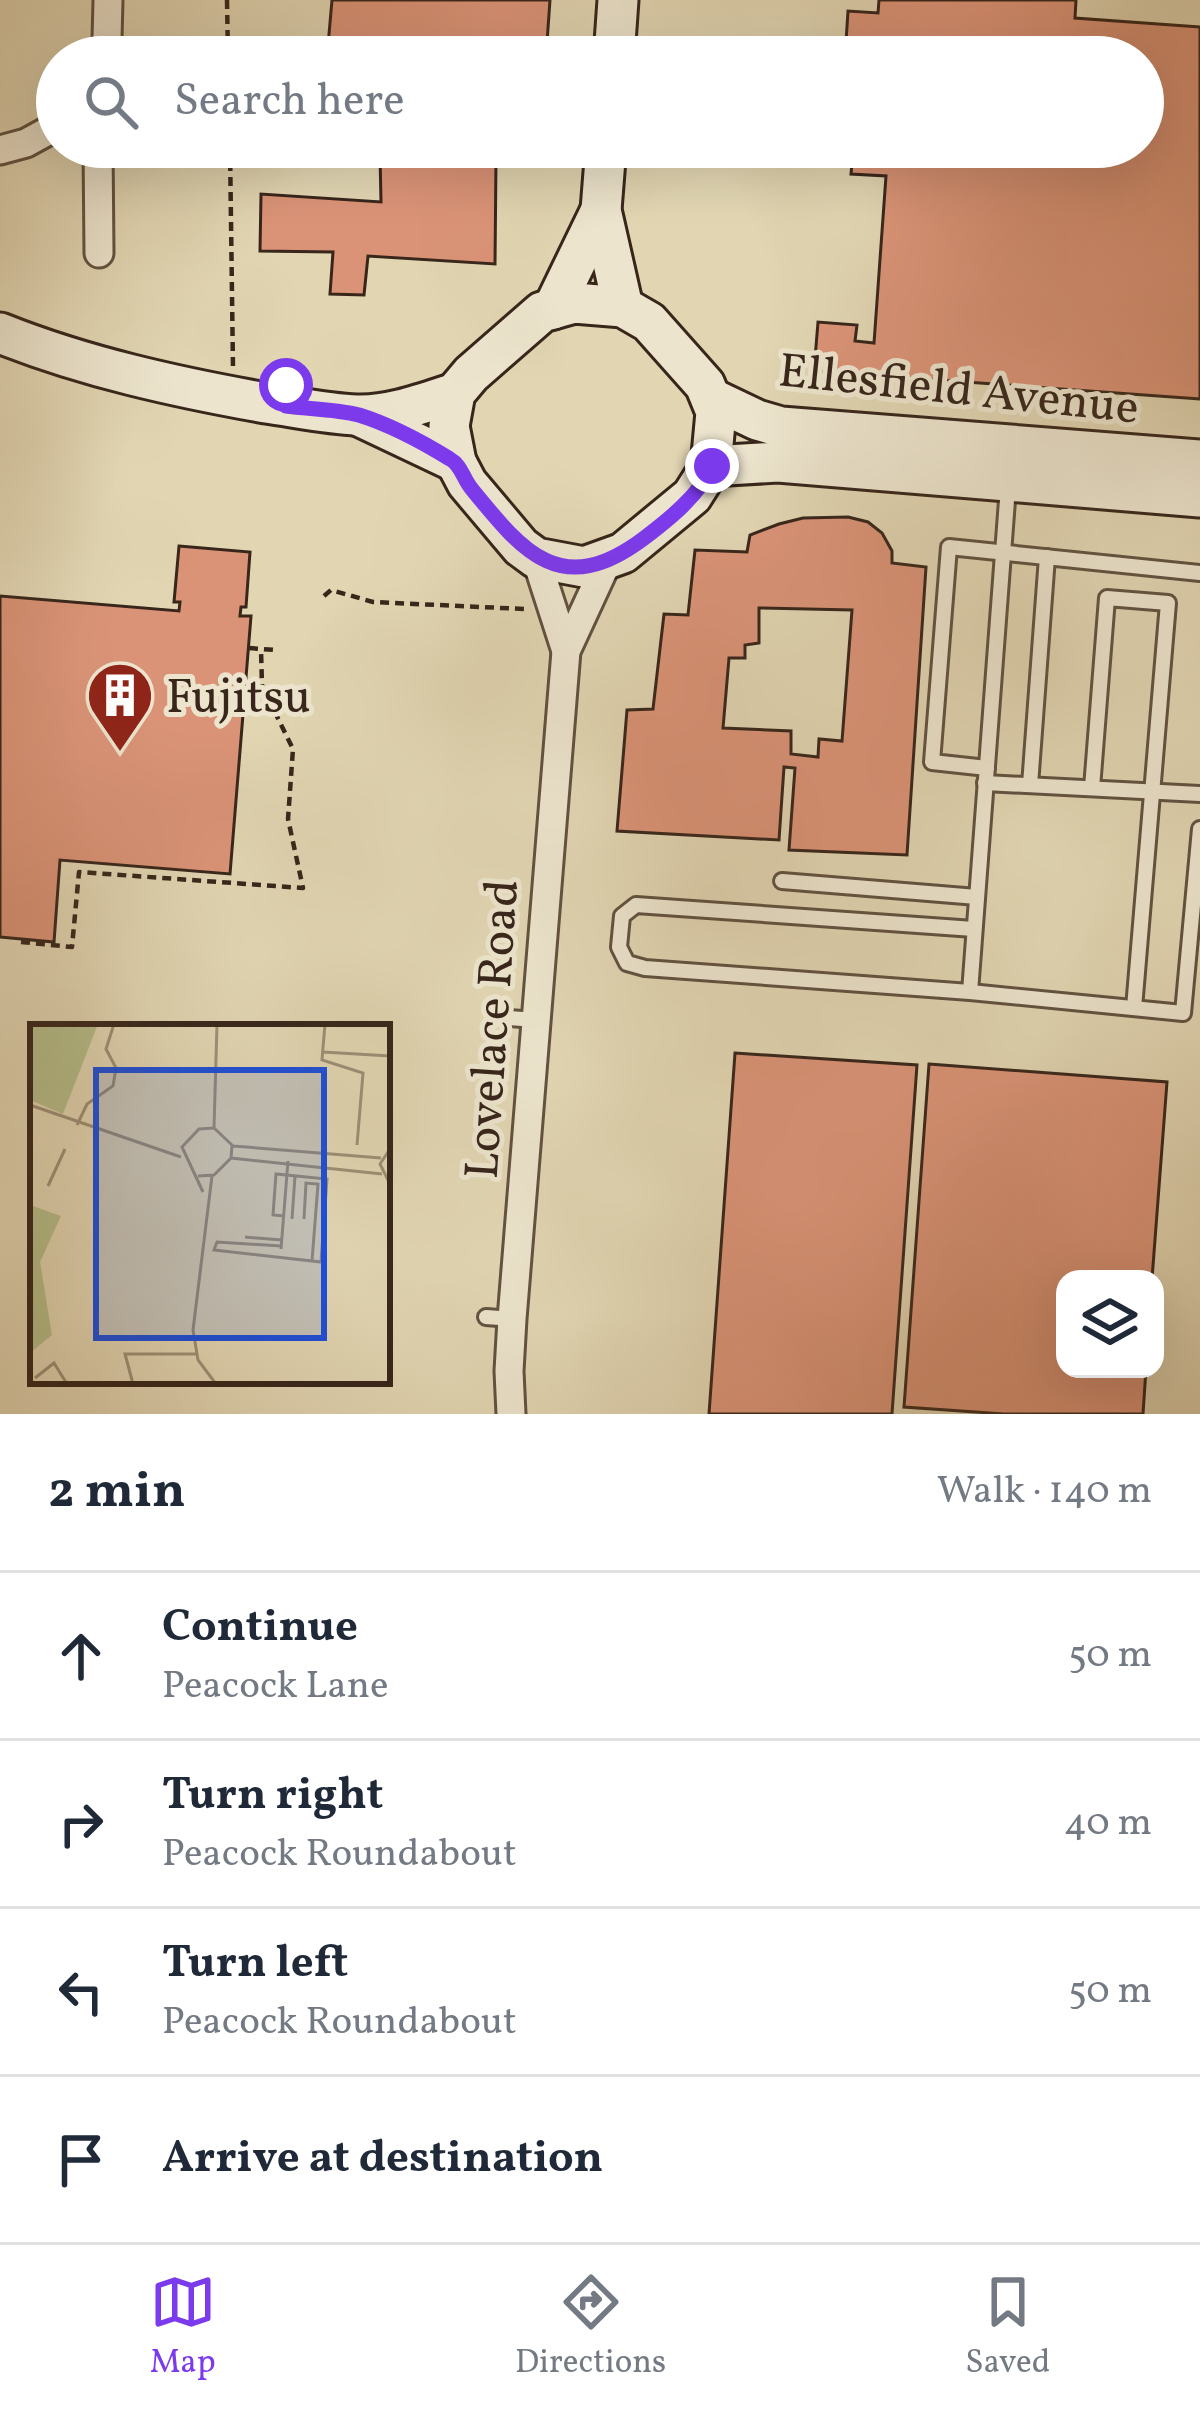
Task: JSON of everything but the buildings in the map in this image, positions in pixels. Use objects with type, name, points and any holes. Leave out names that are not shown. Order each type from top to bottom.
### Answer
[{"type":"street","points":[[107,36],[108,0]]},
{"type":"street","points":[[615,36],[618,0]]},
{"type":"street","points":[[0,150],[36,137]]},
{"type":"street","points":[[98,168],[99,254]]},
{"type":"street","points":[[605,168],[602,210],[623,307]]},
{"type":"street","points":[[553,309],[602,210]]},
{"type":"street","points":[[359,416],[455,393],[522,327],[553,309],[574,303],[623,307],[649,322],[713,399],[712,466],[692,496],[647,536],[608,560],[584,567],[536,558],[466,483],[449,427],[455,393]]},
{"type":"street","points":[[0,333],[94,366],[212,394],[286,396],[359,416],[456,462]]},
{"type":"street","name":"Ellesfield Avenue","points":[[713,399],[781,427],[1200,460]]},
{"type":"street","name":"Ellesfield Avenue","points":[[712,466],[778,462],[1200,497]]},
{"type":"street","name":"Lovelace Road","points":[[536,558],[566,651]]},
{"type":"street","name":"Lovelace Road","points":[[511,1414],[499,1318],[522,1019],[566,651],[608,560]]},
{"type":"lane","points":[[970,992],[1008,482]]},
{"type":"lane","points":[[1200,573],[949,547],[932,763],[1030,785],[1200,794]]},
{"type":"lane","points":[[1030,785],[1047,557]]},
{"type":"lane","points":[[1092,788],[1107,598],[1168,603],[1134,1008]]},
{"type":"lane","points":[[974,929],[636,905],[622,916],[620,924],[622,955],[627,963],[645,968],[1183,1012],[1200,829]]},
{"type":"lane","points":[[782,881],[977,897]]},
{"type":"path","points":[[227,0],[228,36]]},
{"type":"path","points":[[230,168],[233,379]]},
{"type":"path","points":[[324,596],[331,590],[373,602],[530,609]]},
{"type":"path","points":[[249,648],[275,650]]},
{"type":"path","points":[[21,942],[72,947],[79,872],[303,887],[288,819],[293,749],[262,686],[261,649]]},
{"type":"place","name":"Fujitsu","points":[[120,754]]},
{"type":"route","points":[[286,385],[286,406],[359,416],[456,462],[466,483],[521,547],[536,558],[560,565],[584,567],[623,553],[692,496],[712,466]]}]
